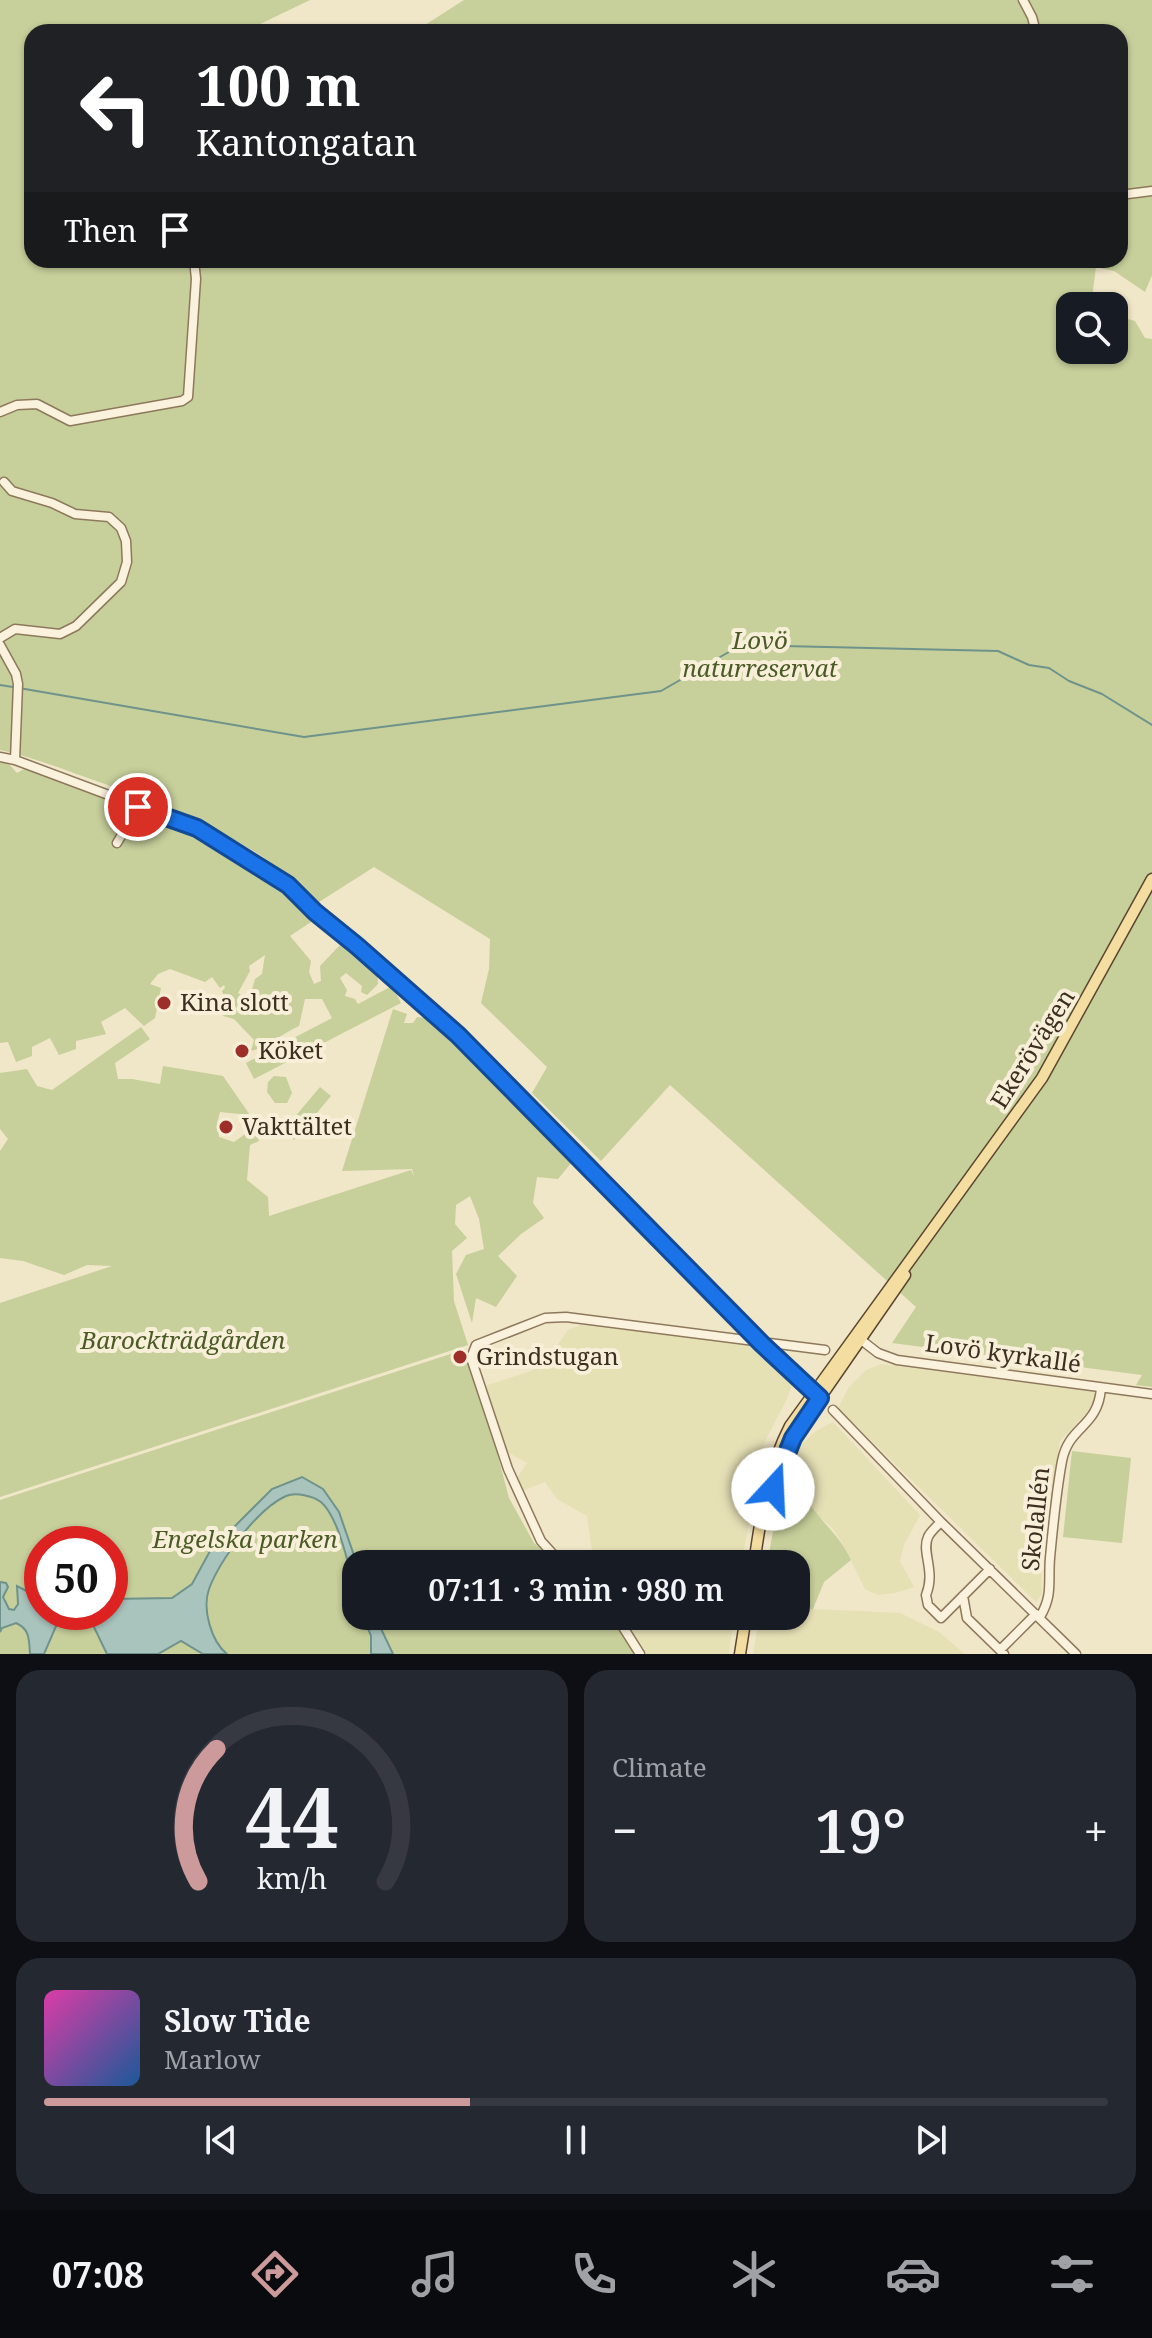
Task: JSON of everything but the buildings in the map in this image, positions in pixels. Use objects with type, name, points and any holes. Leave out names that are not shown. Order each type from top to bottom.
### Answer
[{"type":"main road","name":"Ekerövägen","points":[[756,1550],[779,1470],[816,1395],[1061,1047],[1152,879]]},
{"type":"main road","points":[[740,1654],[744,1630]]},
{"type":"street","points":[[1025,2],[1034,24]]},
{"type":"street","points":[[1128,194],[1152,191]]},
{"type":"street","points":[[0,412],[17,405],[37,404],[70,421],[182,401],[188,397],[195,268]]},
{"type":"street","points":[[0,638],[15,629],[60,634],[76,626],[121,582],[127,562],[126,541],[121,528],[109,517],[75,514],[52,503],[12,491],[4,482]]},
{"type":"street","points":[[0,645],[16,674],[18,688],[15,760]]},
{"type":"street","points":[[0,757],[197,828],[288,885],[458,1035],[816,1395]]},
{"type":"street","points":[[117,843],[138,807]]},
{"type":"street","points":[[549,1550],[541,1541],[508,1469],[471,1358],[476,1345],[545,1318],[566,1317],[825,1350]]},
{"type":"street","name":"Lovö kyrkallé","points":[[858,1338],[878,1353],[897,1360],[1152,1394]]},
{"type":"street","name":"Skolallén","points":[[1038,1616],[1049,1603],[1050,1560],[1066,1447],[1092,1419],[1100,1404],[1101,1388]]},
{"type":"street","name":"Skolallén","points":[[833,1410],[941,1522],[1076,1654]]},
{"type":"street","name":"Skolallén","points":[[941,1522],[928,1537],[926,1549],[931,1582],[926,1595],[928,1605],[941,1618],[990,1569]]},
{"type":"street","points":[[963,1596],[967,1618],[1002,1652],[1038,1616]]},
{"type":"street","points":[[625,1630],[640,1654]]},
{"type":"shaded area","points":[[581,1325],[761,1346],[794,1380],[766,1439],[744,1550],[592,1550],[587,1516],[557,1499],[545,1482],[522,1491],[517,1478],[527,1463],[506,1451],[485,1386],[531,1371],[547,1360],[568,1330]]},
{"type":"shaded area","points":[[881,1364],[1096,1392],[1092,1407],[1060,1441],[1041,1562],[1042,1594],[1036,1602],[838,1408],[849,1387],[866,1370]]},
{"type":"shaded area","points":[[833,1422],[920,1515],[904,1545],[900,1561],[914,1587],[878,1595],[865,1589],[844,1546],[832,1528],[812,1510],[805,1495],[781,1489],[803,1443]]},
{"type":"shaded area","points":[[810,1610],[900,1613],[939,1632],[965,1654],[753,1654],[757,1630],[810,1630]]},
{"type":"shaded area","points":[[631,1630],[732,1630],[729,1654],[646,1654]]},
{"type":"green space","name":"Lovö naturreservat","points":[[0,0],[310,0],[260,24],[24,24],[24,268],[1096,268],[1093,292],[1056,292],[1056,364],[1128,364],[1128,319],[1135,321],[1145,338],[1152,339],[1152,1387],[1136,1385],[1142,1375],[892,1343],[916,1307],[670,1085],[601,1161],[532,1093],[547,1067],[481,1003],[489,969],[490,939],[374,867],[319,902],[270,862],[219,831],[40,761],[0,750]]},
{"type":"green space","name":"Lovö naturreservat","points":[[464,0],[1152,0],[1152,275],[1145,292],[1114,271],[1100,268],[1128,268],[1128,24],[426,24]]},
{"type":"green space","points":[[0,760],[7,762],[17,773],[28,767],[176,823],[252,864],[306,902],[314,920],[290,936],[311,961],[309,972],[314,984],[321,981],[320,966],[341,944],[350,944],[377,967],[378,984],[367,995],[361,992],[362,986],[346,973],[340,978],[347,990],[345,996],[355,999],[358,1004],[392,986],[401,1003],[254,1079],[246,1063],[332,1018],[322,999],[305,999],[299,1026],[251,1051],[254,1040],[234,1019],[223,1016],[225,1008],[234,1003],[224,998],[224,985],[220,988],[212,977],[205,982],[170,969],[158,974],[150,984],[161,988],[155,1018],[144,1026],[125,1008],[101,1022],[106,1034],[76,1041],[76,1049],[59,1055],[50,1038],[32,1047],[32,1056],[16,1062],[8,1042],[0,1043]],"holes":[[[265,955],[262,974],[255,979],[249,1000],[242,1002],[244,997],[238,993],[250,971],[249,966]]]},
{"type":"green space","name":"Barockträdgården","points":[[437,1008],[495,1061],[499,1070],[508,1073],[599,1164],[586,1177],[572,1162],[558,1179],[537,1177],[533,1203],[544,1218],[498,1256],[517,1276],[496,1307],[476,1298],[472,1323],[456,1274],[466,1255],[484,1249],[479,1219],[470,1196],[456,1205],[455,1224],[467,1238],[452,1251],[454,1301],[468,1345],[0,1497],[0,1303],[112,1266],[87,1265],[64,1275],[23,1261],[0,1258],[0,1151],[8,1139],[0,1129],[0,1073],[27,1069],[37,1086],[52,1090],[141,1027],[150,1039],[115,1063],[118,1079],[160,1084],[163,1066],[223,1076],[250,1115],[220,1112],[217,1123],[219,1137],[234,1142],[248,1132],[257,1132],[259,1141],[250,1145],[247,1180],[268,1197],[269,1216],[411,1170],[414,1176],[412,1169],[342,1171],[393,1009],[407,1014],[404,1023],[413,1023],[417,1017],[428,1018]]},
{"type":"green space","points":[[274,1076],[286,1077],[292,1093],[287,1103],[275,1103],[267,1092],[268,1082]]},
{"type":"green space","points":[[320,1087],[331,1096],[294,1140],[283,1131]]},
{"type":"green space","name":"Engelska parken","points":[[466,1349],[509,1498],[534,1543],[542,1550],[342,1550],[342,1630],[619,1630],[637,1654],[0,1654],[0,1500]]},
{"type":"green space","points":[[1072,1451],[1131,1458],[1122,1543],[1063,1537]]},
{"type":"green space","points":[[781,1489],[805,1495],[851,1560],[824,1582],[813,1609],[810,1610],[810,1550],[770,1550]]},
{"type":"water","points":[[302,1477],[323,1489],[339,1512],[352,1550],[344,1550],[334,1520],[321,1502],[299,1495],[286,1496],[252,1523],[231,1550],[209,1589],[209,1624],[216,1641],[227,1654],[203,1654],[181,1641],[158,1654],[107,1654],[95,1630],[128,1630],[128,1599],[172,1598],[192,1584],[210,1551],[272,1489]]},
{"type":"water","points":[[0,1582],[8,1587],[3,1597],[9,1609],[14,1610],[18,1604],[17,1586],[24,1590],[24,1629],[16,1623],[2,1628],[0,1632]]},
{"type":"water","points":[[25,1630],[54,1630],[44,1654],[30,1654]]},
{"type":"water","points":[[369,1630],[382,1630],[393,1654],[371,1654]]},
{"type":"waterway","points":[[19,688],[304,737],[661,691],[741,645],[998,651],[1029,665],[1049,668],[1069,681],[1102,694],[1152,725]]},
{"type":"waterway","points":[[0,685],[13,687]]},
{"type":"place","name":"Kina slott","points":[[164,1003]]},
{"type":"place","name":"Köket","points":[[242,1051]]},
{"type":"place","name":"Vakttältet","points":[[226,1127]]},
{"type":"place","name":"Grindstugan","points":[[460,1357]]},
{"type":"route","points":[[138,807],[197,828],[288,885],[458,1035],[762,1344],[820,1398],[793,1438],[773,1489]]}]
